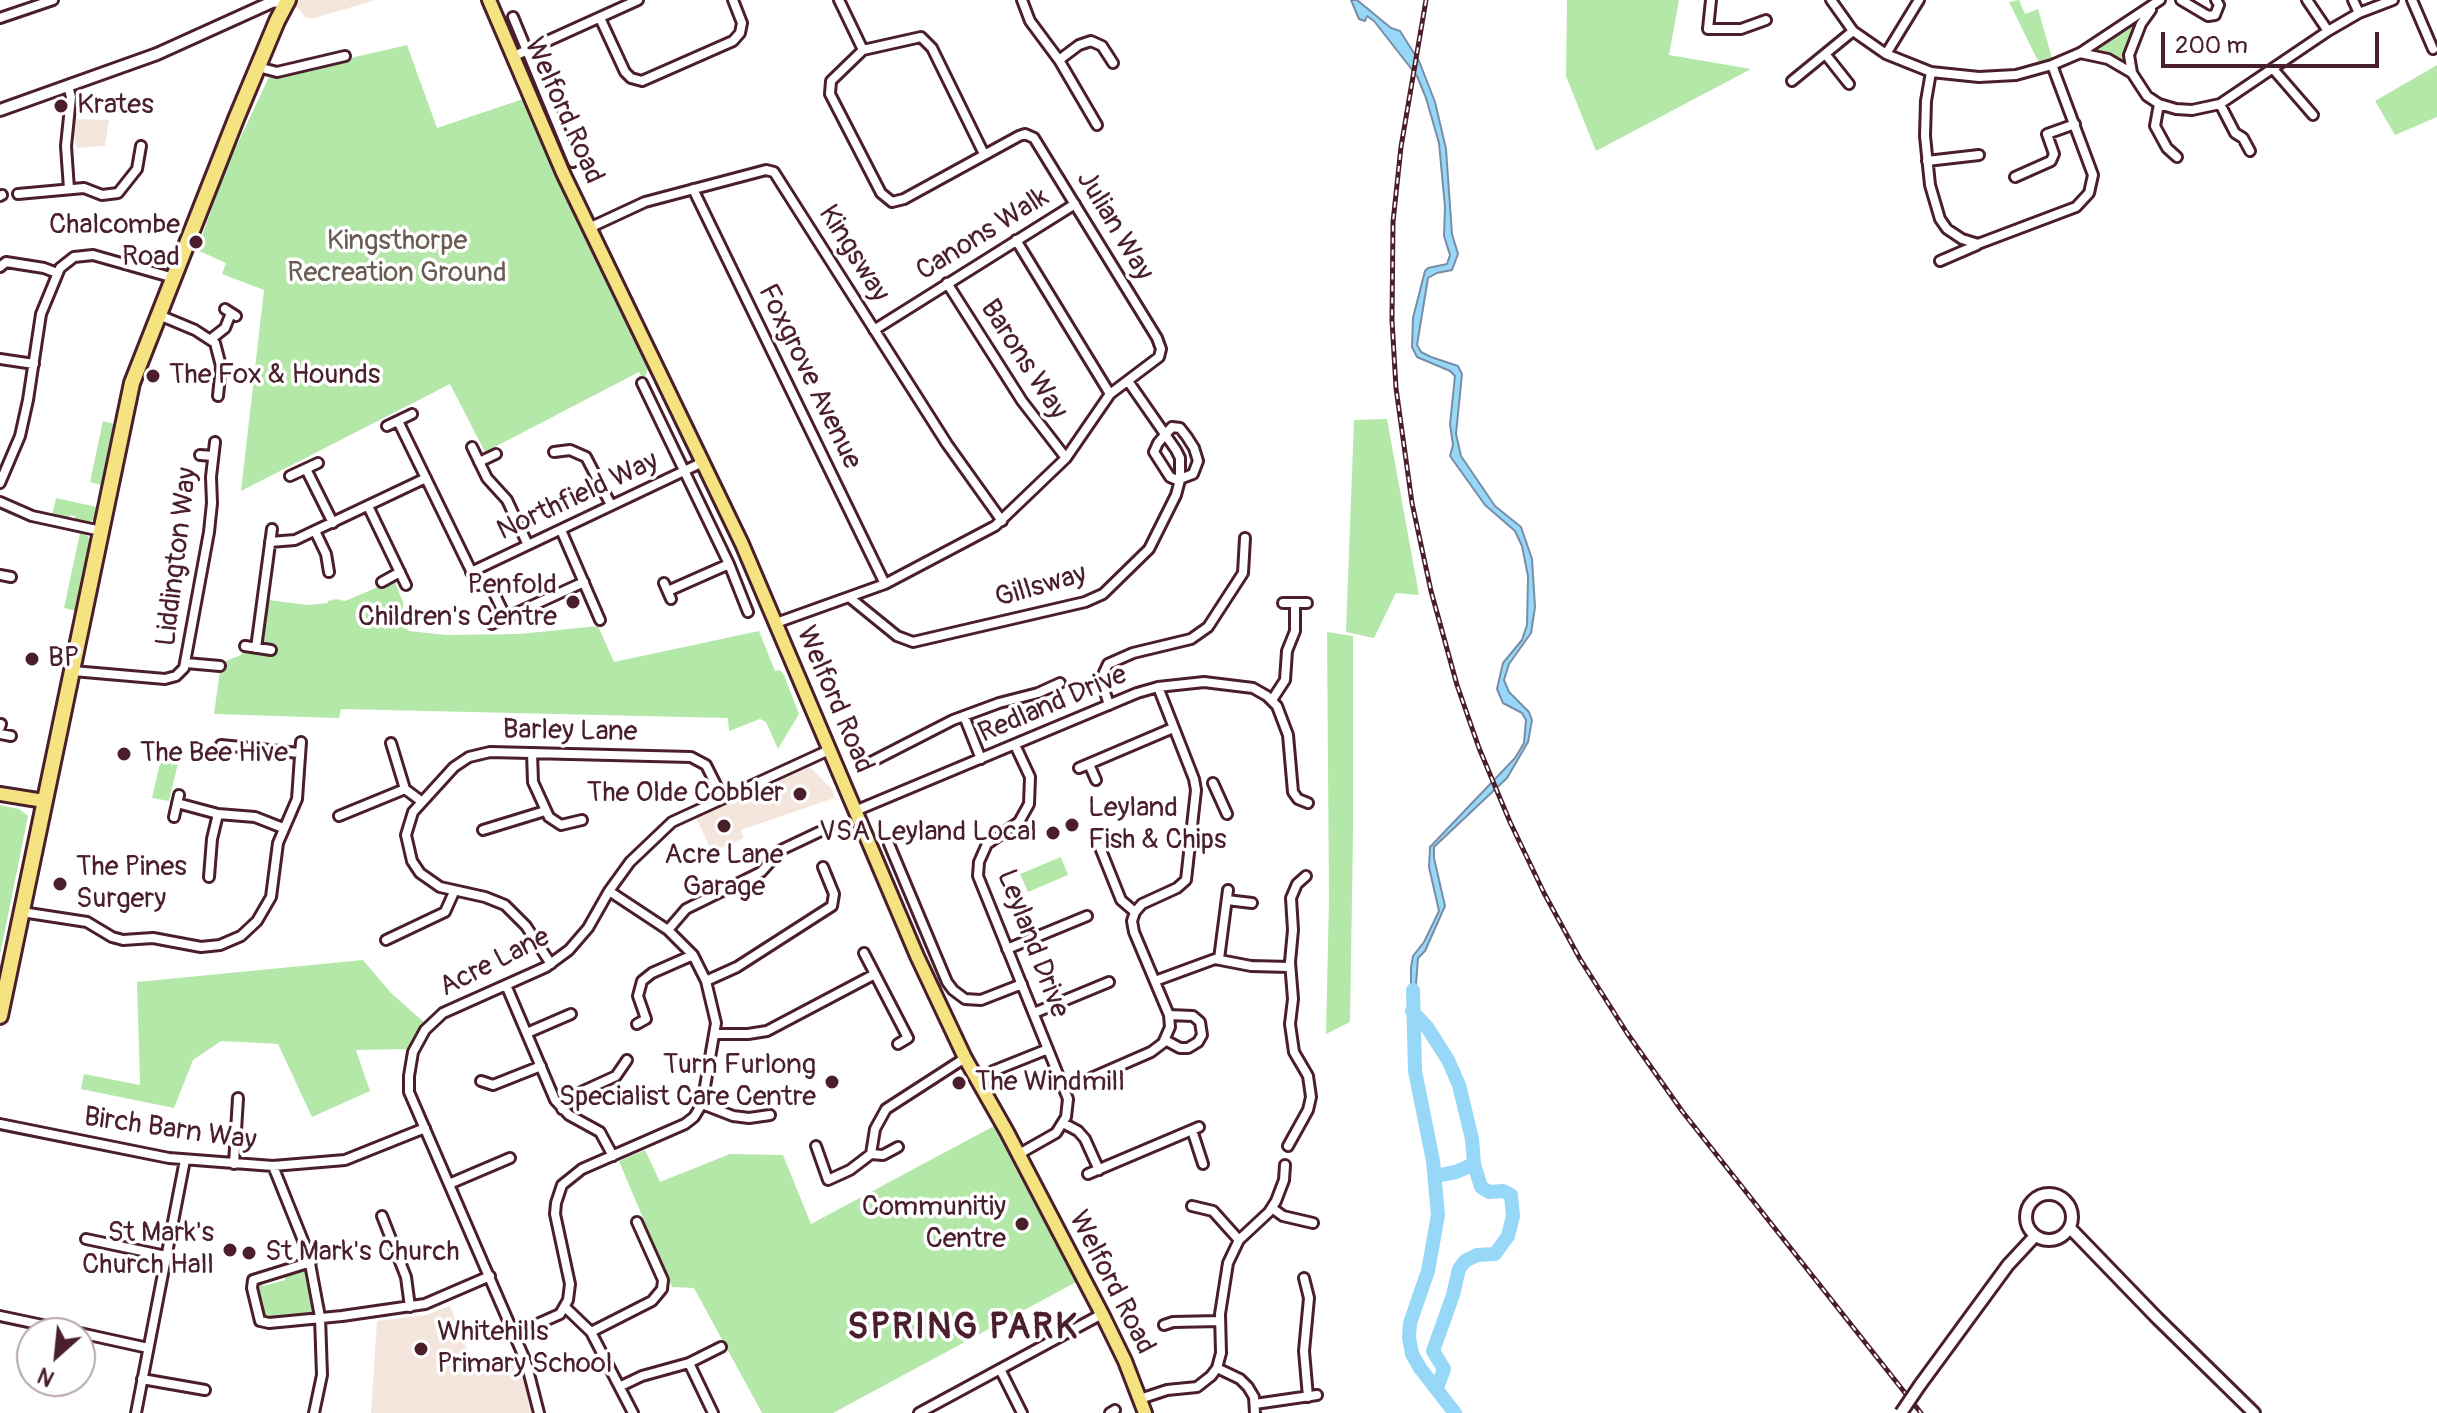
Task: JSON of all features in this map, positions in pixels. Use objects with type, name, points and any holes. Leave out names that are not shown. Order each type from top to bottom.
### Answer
[{"type":"highway","points":[[0,1016],[132,383],[258,67],[288,0]]},
{"type":"main road","name":"Welford Road","points":[[489,0],[589,228],[703,462],[776,623],[902,922],[965,1058],[1102,1314],[1145,1413]]},
{"type":"main road","points":[[0,794],[44,801]]},
{"type":"street","points":[[0,18],[53,0]]},
{"type":"street","points":[[0,110],[184,43],[272,2],[288,0]]},
{"type":"street","points":[[512,57],[638,0]]},
{"type":"street","points":[[600,18],[625,72],[631,78],[642,81],[733,41],[740,33],[742,23],[733,0]]},
{"type":"street","points":[[839,0],[863,50]]},
{"type":"street","points":[[1022,0],[1030,21],[1059,60],[1097,125]]},
{"type":"street","points":[[1711,0],[1708,29],[1741,29],[1766,20]]},
{"type":"street","points":[[1831,0],[1853,31],[1886,54],[1931,72],[1979,77],[2016,75],[2052,65],[2080,53],[2157,3]]},
{"type":"street","points":[[1886,54],[1919,0]]},
{"type":"street","points":[[2181,0],[2208,16],[2215,15],[2219,5],[2216,0]]},
{"type":"street","points":[[2307,0],[2328,31]]},
{"type":"street","points":[[2353,0],[2359,13]]},
{"type":"street","points":[[2157,3],[2141,24],[2129,55],[2132,73],[2147,96],[2159,104],[2192,110],[2220,104],[2328,31],[2359,13],[2393,0]]},
{"type":"street","points":[[2412,0],[2433,49]]},
{"type":"street","name":"Welford Road","points":[[513,17],[573,162]]},
{"type":"street","points":[[1792,81],[1853,31]]},
{"type":"street","points":[[917,37],[925,39],[984,154],[904,199],[892,202],[884,197],[829,89],[833,78],[863,50],[917,37]]},
{"type":"street","points":[[1059,60],[1079,45],[1091,41],[1102,46],[1113,63]]},
{"type":"street","points":[[2080,53],[2108,59],[2132,73]]},
{"type":"street","points":[[1826,55],[1849,84]]},
{"type":"street","points":[[258,67],[277,72],[345,56]]},
{"type":"street","points":[[1940,261],[2076,207],[2089,193],[2093,175],[2052,65]]},
{"type":"street","points":[[2274,70],[2313,115]]},
{"type":"street","points":[[1931,72],[1926,101],[1930,185],[1940,219],[1954,235],[1978,244]]},
{"type":"street","points":[[68,86],[71,97],[66,146],[69,189]]},
{"type":"street","points":[[2159,104],[2155,126],[2167,148],[2177,157]]},
{"type":"street","points":[[2220,104],[2235,133],[2243,138],[2250,151]]},
{"type":"street","points":[[2015,177],[2051,161],[2054,154],[2047,134],[2075,124]]},
{"type":"street","name":"Julian Way","points":[[984,154],[1019,136],[1029,135],[1038,142],[1159,342],[1161,351],[1158,360],[1128,381]]},
{"type":"street","points":[[18,194],[69,189],[87,189],[102,195],[118,193],[137,169],[136,150]]},
{"type":"street","points":[[1927,161],[1979,155]]},
{"type":"street","name":"Kingsway","points":[[589,228],[645,202],[766,170],[774,172],[947,444],[1002,521]]},
{"type":"street","name":"Foxgrove Avenue","points":[[693,189],[885,584]]},
{"type":"street","name":"Canons Walk","points":[[874,330],[1075,204]]},
{"type":"street","points":[[1016,240],[1110,394]]},
{"type":"street","points":[[0,483],[20,436],[41,314],[57,273],[64,264],[74,257],[93,255],[174,278]]},
{"type":"street","points":[[3,262],[57,273]]},
{"type":"street","name":"Barons Way","points":[[947,283],[1022,401],[1066,458]]},
{"type":"street","points":[[211,339],[225,328],[231,313]]},
{"type":"street","points":[[159,315],[211,339],[219,354],[221,371],[218,396]]},
{"type":"street","points":[[0,359],[34,364]]},
{"type":"street","points":[[209,371],[221,371]]},
{"type":"street","points":[[776,623],[885,584],[1002,521],[1066,458],[1110,394],[1128,381],[1165,434],[1180,458],[1180,480],[1170,477],[1154,454],[1155,446],[1165,434]]},
{"type":"street","points":[[642,383],[729,564],[748,612]]},
{"type":"street","points":[[387,426],[412,414]]},
{"type":"street","name":"Northfield Way","points":[[398,421],[478,585]]},
{"type":"street","name":"Gillsway","points":[[849,597],[897,636],[913,642],[1096,598],[1149,549],[1176,495],[1180,480],[1195,472],[1198,464],[1196,452],[1180,428],[1172,427],[1165,434]]},
{"type":"street","name":"Liddington Way","points":[[73,671],[168,679],[180,673],[186,663],[210,523],[215,442]]},
{"type":"street","points":[[472,447],[487,478],[507,500],[528,545]]},
{"type":"street","points":[[554,452],[584,450],[611,505]]},
{"type":"street","points":[[479,462],[496,454]]},
{"type":"street","name":"Liddington Way","points":[[200,455],[213,456]]},
{"type":"street","name":"Northfield Way","points":[[471,572],[703,462]]},
{"type":"street","points":[[290,476],[318,463]]},
{"type":"street","points":[[306,469],[333,523]]},
{"type":"street","points":[[270,542],[291,541],[426,478]]},
{"type":"street","points":[[0,502],[32,516],[101,531]]},
{"type":"street","points":[[368,506],[406,585]]},
{"type":"street","points":[[256,648],[272,529]]},
{"type":"street","points":[[561,530],[600,620]]},
{"type":"street","points":[[315,531],[326,554],[329,572]]},
{"type":"street","points":[[1109,705],[1101,679],[1108,664],[1147,648],[1187,641],[1202,632],[1240,577],[1245,538]]},
{"type":"street","points":[[1233,552],[1245,553]]},
{"type":"street","points":[[667,591],[729,564]]},
{"type":"street","points":[[382,582],[400,572]]},
{"type":"street","points":[[0,575],[11,577]]},
{"type":"street","points":[[492,624],[584,582]]},
{"type":"street","points":[[495,595],[506,618]]},
{"type":"street","points":[[1283,603],[1307,603]]},
{"type":"street","points":[[1291,808],[1303,801],[1292,789],[1285,722],[1272,700],[1285,680],[1287,651],[1295,631],[1295,603]]},
{"type":"street","points":[[245,646],[271,650]]},
{"type":"street","name":"Liddington Way","points":[[186,663],[220,666]]},
{"type":"street","name":"Redland Drive","points":[[855,811],[1158,687],[1204,682],[1231,684],[1253,688],[1272,700]]},
{"type":"street","points":[[867,764],[964,716],[1060,683]]},
{"type":"street","points":[[1158,687],[1194,779],[1227,814]]},
{"type":"street","points":[[964,716],[981,759]]},
{"type":"street","points":[[1079,768],[1173,728]]},
{"type":"street","points":[[0,734],[11,736]]},
{"type":"street","points":[[22,912],[87,922],[117,939],[153,938],[201,947],[220,945],[248,931],[265,911],[272,891],[275,856],[283,828],[297,799],[301,742]]},
{"type":"street","points":[[391,743],[405,789],[421,801]]},
{"type":"street","points":[[220,744],[299,753]]},
{"type":"street","name":"Leyland Drive","points":[[1015,745],[1030,777],[1029,804],[1019,822],[987,844],[978,869],[980,884],[1066,1089],[1068,1105],[1063,1123]]},
{"type":"street","name":"Acre Lane","points":[[539,1413],[530,1373],[515,1334],[408,1084],[410,1064],[419,1041],[425,1030],[443,1013],[551,964],[579,939],[637,854],[664,827],[680,816],[829,750]]},
{"type":"street","name":"Barley Lane","points":[[551,964],[526,926],[505,905],[485,897],[454,892],[426,878],[415,867],[408,853],[407,827],[421,801],[454,767],[469,757],[490,752],[691,757],[706,765],[722,797]]},
{"type":"street","points":[[532,753],[533,782],[545,811],[561,825],[582,820]]},
{"type":"street","points":[[1089,764],[1096,780]]},
{"type":"street","points":[[339,816],[405,789]]},
{"type":"street","points":[[1066,1089],[1151,1052],[1165,1040],[1170,1027],[1169,1015],[1134,932],[1135,912],[1142,904],[1177,888],[1186,880],[1207,792]]},
{"type":"street","points":[[174,817],[178,799],[218,814],[248,816],[283,828]]},
{"type":"street","points":[[483,830],[545,811]]},
{"type":"street","points":[[209,877],[212,839],[218,814]]},
{"type":"street","points":[[668,930],[686,909],[761,872],[781,850],[819,832]]},
{"type":"street","points":[[1095,835],[1121,900],[1135,912]]},
{"type":"street","points":[[889,844],[953,990],[965,999],[981,1000],[1022,984]]},
{"type":"street","points":[[706,981],[737,967],[832,906],[834,894],[823,867]]},
{"type":"street","points":[[1288,1146],[1308,1110],[1311,1097],[1308,1076],[1296,1057],[1292,1042],[1290,967],[1293,930],[1291,898],[1297,884],[1306,876]]},
{"type":"street","points":[[515,1334],[555,1316],[565,1307],[570,1284],[556,1226],[556,1203],[558,1193],[568,1178],[685,1124],[702,1104],[716,1016],[706,981],[693,955],[668,930],[609,891]]},
{"type":"street","points":[[386,940],[442,915],[450,906],[454,892]]},
{"type":"street","points":[[1219,959],[1228,895],[1252,903]]},
{"type":"street","points":[[1007,949],[1087,916]]},
{"type":"street","points":[[864,953],[908,1038],[898,1044]]},
{"type":"street","points":[[637,1024],[646,1019],[638,996],[642,981],[652,973],[693,955]]},
{"type":"street","points":[[1155,981],[1219,959],[1251,966],[1290,967]]},
{"type":"street","points":[[715,1034],[767,1031],[875,974]]},
{"type":"street","points":[[1034,1013],[1109,982]]},
{"type":"street","points":[[506,985],[555,1100],[562,1109],[600,1132],[613,1156]]},
{"type":"street","points":[[527,1033],[571,1014]]},
{"type":"street","points":[[1165,1040],[1180,1048],[1188,1048],[1198,1042],[1202,1035],[1200,1022],[1193,1016],[1169,1015]]},
{"type":"street","points":[[993,1071],[1048,1049]]},
{"type":"street","points":[[871,1154],[875,1129],[886,1109],[965,1058]]},
{"type":"street","points":[[562,1109],[581,1092],[616,1076],[627,1060]]},
{"type":"street","points":[[481,1081],[493,1085],[541,1066]]},
{"type":"street","points":[[234,1164],[238,1098]]},
{"type":"street","points":[[702,1104],[733,1116],[749,1118],[770,1115]]},
{"type":"street","points":[[1019,1154],[1050,1138],[1063,1123],[1085,1139],[1099,1170]]},
{"type":"street","name":"Birch Barn Way","points":[[0,1124],[185,1160],[273,1166],[345,1160],[425,1128]]},
{"type":"street","points":[[1088,1174],[1196,1129],[1203,1164]]},
{"type":"street","points":[[816,1146],[828,1180],[850,1170],[871,1154],[883,1155],[898,1147]]},
{"type":"street","points":[[449,1184],[510,1158]]},
{"type":"street","points":[[136,1413],[185,1160]]},
{"type":"street","points":[[1140,1399],[1167,1390],[1197,1387],[1217,1368],[1221,1353],[1219,1321],[1227,1268],[1239,1240],[1272,1208],[1282,1188],[1285,1165]]},
{"type":"street","points":[[273,1166],[311,1262],[320,1317],[322,1375],[314,1413]]},
{"type":"street","points":[[2045,1194],[2066,1201],[2072,1214],[2065,1236],[2050,1241],[2035,1236],[2026,1223],[2028,1208],[2045,1194]]},
{"type":"street","points":[[1192,1206],[1213,1211],[1239,1240]]},
{"type":"street","points":[[1272,1208],[1283,1216],[1313,1223]]},
{"type":"street","points":[[382,1216],[406,1277],[410,1307]]},
{"type":"street","points":[[591,1332],[652,1301],[662,1289],[663,1280],[637,1222]]},
{"type":"street","points":[[2070,1228],[2254,1413]]},
{"type":"street","points":[[1901,1413],[2008,1265],[2035,1236]]},
{"type":"street","points":[[86,1239],[166,1256]]},
{"type":"street","points":[[311,1262],[253,1280],[257,1316],[263,1322],[425,1304],[490,1276]]},
{"type":"street","points":[[1217,1368],[1244,1382],[1251,1392],[1255,1409],[1313,1396],[1304,1351],[1309,1307],[1304,1278]]},
{"type":"street","points":[[565,1307],[591,1332],[633,1413]]},
{"type":"street","points":[[919,1413],[1102,1314]]},
{"type":"street","points":[[1164,1325],[1219,1321]]},
{"type":"street","points":[[96,1337],[148,1348]]},
{"type":"street","points":[[621,1386],[642,1376],[689,1363],[721,1347]]},
{"type":"street","points":[[689,1363],[713,1413]]},
{"type":"street","points":[[1000,1369],[1022,1413]]},
{"type":"street","points":[[142,1379],[205,1390]]},
{"type":"shaded area","points":[[298,0],[376,0],[311,19],[298,8],[293,8]]},
{"type":"shaded area","points":[[75,119],[109,120],[105,146],[77,148],[73,134]]},
{"type":"shaded area","points":[[810,767],[833,790],[834,798],[741,830],[744,838],[712,852],[696,818]]},
{"type":"shaded area","name":"Whitehills Primary School","points":[[450,1306],[477,1375],[518,1359],[534,1413],[371,1413],[377,1321],[426,1315]]},
{"type":"green space","points":[[1567,0],[1679,0],[1669,55],[1751,69],[1596,151],[1566,76]]},
{"type":"green space","points":[[2019,0],[2025,14],[2038,9],[2052,58],[2042,63],[2038,61],[2009,2]]},
{"type":"green space","points":[[2138,21],[2140,23],[2128,43],[2125,64],[2090,50]]},
{"type":"green space","name":"Kingsthorpe Recreation Ground","points":[[407,45],[437,128],[523,99],[648,367],[644,381],[639,372],[485,452],[450,384],[241,491],[264,290],[222,274],[226,263],[197,250],[227,166],[269,77]]},
{"type":"green space","points":[[2437,65],[2437,117],[2395,135],[2375,101]]},
{"type":"green space","points":[[1387,419],[1419,595],[1396,593],[1374,638],[1346,632],[1354,420]]},
{"type":"green space","points":[[103,421],[114,424],[102,485],[90,482]]},
{"type":"green space","points":[[56,498],[97,507],[95,519],[90,522],[70,515],[69,518],[52,515]]},
{"type":"green space","points":[[80,533],[88,536],[90,543],[76,611],[64,608]]},
{"type":"green space","points":[[397,579],[396,585],[403,602],[404,626],[409,631],[446,635],[520,634],[598,626],[614,662],[759,631],[775,671],[780,670],[784,675],[799,714],[778,749],[766,722],[760,719],[729,731],[728,718],[341,709],[339,718],[214,714],[221,663],[241,655],[243,649],[264,646],[260,642],[268,600],[308,605],[336,599],[345,601]]},
{"type":"green space","points":[[1327,632],[1353,636],[1353,834],[1350,1022],[1326,1034],[1329,898]]},
{"type":"green space","points":[[161,759],[178,763],[169,801],[152,798]]},
{"type":"green space","points":[[0,805],[19,809],[28,816],[0,955]]},
{"type":"green space","points":[[1061,857],[1068,875],[1028,892],[1020,874]]},
{"type":"green space","points":[[363,960],[391,993],[425,1023],[409,1049],[356,1050],[370,1091],[312,1117],[278,1044],[221,1041],[193,1060],[174,1108],[81,1089],[84,1074],[140,1085],[137,982]]},
{"type":"green space","points":[[994,1126],[1078,1281],[833,1413],[762,1413],[694,1288],[672,1287],[619,1161],[645,1150],[660,1182],[730,1154],[783,1155],[811,1224]]},
{"type":"green space","points":[[304,1268],[313,1315],[267,1320],[260,1317],[254,1289],[256,1282],[261,1281],[263,1286],[285,1280],[285,1274]]},
{"type":"water","points":[[1351,0],[1357,0],[1391,28],[1400,31],[1419,61],[1435,102],[1446,149],[1452,234],[1458,254],[1452,270],[1428,278],[1417,345],[1421,352],[1458,366],[1462,374],[1456,434],[1461,456],[1495,506],[1521,527],[1532,559],[1535,607],[1531,633],[1509,664],[1504,680],[1509,692],[1529,712],[1532,720],[1528,742],[1507,778],[1434,847],[1445,906],[1425,951],[1418,958],[1417,1012],[1411,1005],[1413,956],[1424,942],[1439,911],[1429,867],[1430,847],[1515,758],[1524,743],[1526,720],[1522,713],[1503,703],[1497,689],[1503,663],[1522,640],[1527,625],[1528,576],[1522,546],[1515,531],[1485,505],[1450,456],[1455,376],[1417,357],[1412,347],[1413,318],[1425,271],[1447,264],[1450,255],[1444,236],[1445,207],[1439,143],[1417,76],[1374,21],[1367,16],[1365,21],[1359,19]]},
{"type":"waterway","points":[[1413,990],[1415,1071],[1433,1161],[1438,1215],[1428,1271],[1410,1323],[1409,1338],[1412,1354],[1420,1368],[1455,1413]]},
{"type":"waterway","points":[[1412,1011],[1427,1027],[1448,1060],[1459,1085],[1472,1139],[1474,1164],[1435,1176]]},
{"type":"waterway","points":[[1437,1388],[1444,1369],[1433,1351],[1459,1269],[1465,1261],[1477,1255],[1495,1254],[1508,1236],[1513,1216],[1511,1195],[1503,1191],[1489,1192],[1481,1187],[1474,1164]]},
{"type":"railway","points":[[1426,0],[1401,147],[1393,222],[1392,320],[1396,388],[1412,503],[1431,591],[1457,685],[1479,748],[1544,893],[1580,959],[1627,1033],[1682,1111],[1921,1413]]},
{"type":"place","name":"Krates","points":[[61,106]]},
{"type":"place","name":"Chalcombe Road","points":[[196,242]]},
{"type":"place","name":"The Fox & Hounds","points":[[153,376]]},
{"type":"place","name":"Penfold Children's Centre","points":[[573,602]]},
{"type":"place","name":"BP","points":[[32,659]]},
{"type":"place","name":"The Bee Hive","points":[[124,754]]},
{"type":"place","name":"The Olde Cobbler","points":[[800,794]]},
{"type":"place","name":"Leyland Fish & Chips","points":[[1072,825]]},
{"type":"place","name":"Acre Lane Garage","points":[[724,826]]},
{"type":"place","name":"VSA Leyland Local","points":[[1053,833]]},
{"type":"place","name":"The Pines Surgery","points":[[60,884]]},
{"type":"place","name":"Turn Furlong Specialist Care Centre","points":[[832,1082]]},
{"type":"place","name":"The Windmill","points":[[959,1083]]},
{"type":"place","name":"Communitiy Centre","points":[[1022,1224]]},
{"type":"place","name":"St Mark's Church Hall","points":[[230,1250]]},
{"type":"place","name":"St Mark's Church","points":[[249,1253]]},
{"type":"place","name":"Whitehills Primary School","points":[[421,1349]]},
{"type":"district","name":"SPRING PARK","points":[[963,1329]]}]
